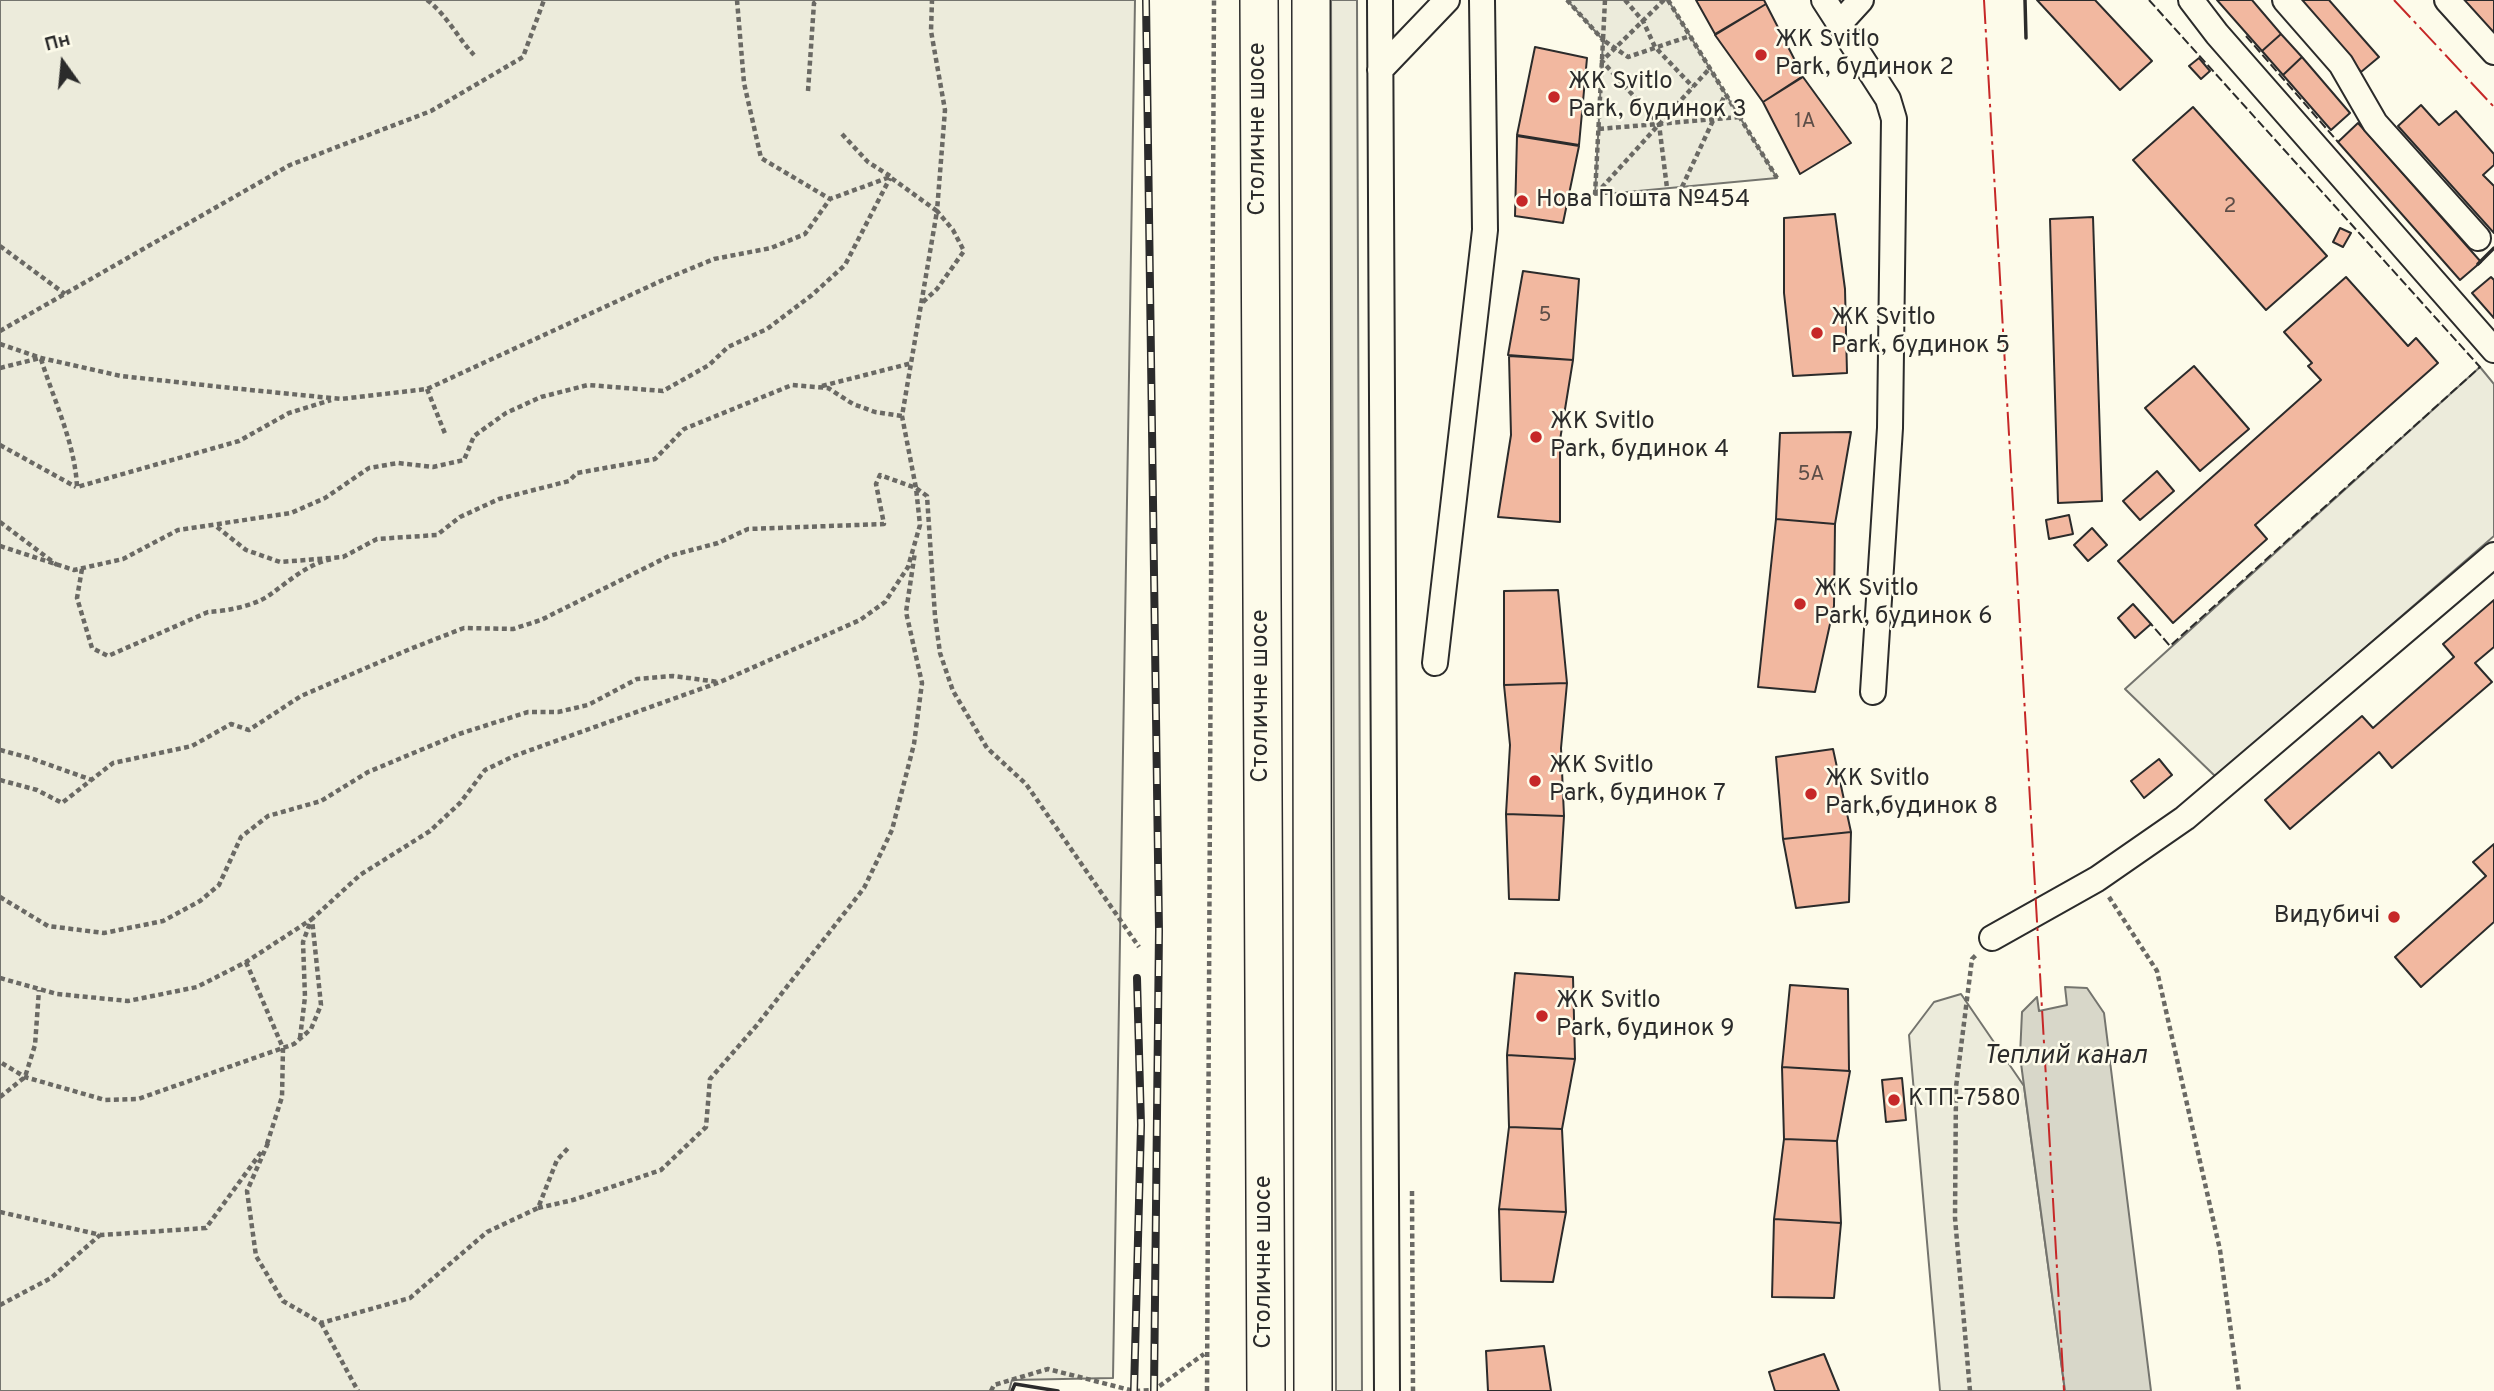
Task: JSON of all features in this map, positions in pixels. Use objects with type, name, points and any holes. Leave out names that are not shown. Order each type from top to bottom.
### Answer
[{"type":"highway","name":"Столичне шосе","points":[[1259,0],[1266,1391]]},
{"type":"highway","name":"Столичне шосе","points":[[1311,0],[1313,1391]]},
{"type":"street","points":[[1380,0],[1387,1391]]},
{"type":"street","points":[[1380,70],[1447,0]]},
{"type":"street","points":[[1824,0],[1888,99],[1894,118],[1890,428],[1872,692]]},
{"type":"street","points":[[1840,23],[1861,0]]},
{"type":"street","points":[[2191,0],[2217,34],[2494,350]]},
{"type":"street","points":[[2285,0],[2341,64],[2375,123],[2478,238]]},
{"type":"street","points":[[2447,0],[2494,52]]},
{"type":"street","points":[[1435,663],[1485,230],[1482,8]]},
{"type":"street","points":[[1992,939],[2097,879],[2185,818],[2494,555]]},
{"type":"path","points":[[427,0],[442,11],[458,38],[474,55]]},
{"type":"path","points":[[0,331],[290,166],[431,111],[523,57],[544,0]]},
{"type":"path","points":[[737,0],[744,83],[761,158],[830,199]]},
{"type":"path","points":[[808,91],[814,3],[818,0]]},
{"type":"path","points":[[0,978],[57,995],[128,1001],[197,987],[246,962],[312,919],[360,875],[430,831],[460,803],[485,770],[514,756],[719,682],[860,620],[885,602],[908,567],[920,525],[902,416],[937,211],[945,110],[931,31],[932,0]]},
{"type":"path","points":[[1207,1391],[1205,1353],[1214,0]]},
{"type":"path","points":[[1567,0],[1604,40],[1628,57],[1690,36]]},
{"type":"path","points":[[1605,0],[1595,195],[1710,68]]},
{"type":"path","points":[[1625,0],[1643,21],[1654,47],[1693,87]]},
{"type":"path","points":[[1602,61],[1666,0],[1777,178]]},
{"type":"path","points":[[1602,61],[1659,124],[1667,188]]},
{"type":"path","points":[[1682,187],[1726,95]]},
{"type":"path","points":[[1598,130],[1739,117]]},
{"type":"path","points":[[842,134],[868,162],[937,211],[953,230],[964,251],[937,289],[923,302]]},
{"type":"path","points":[[0,444],[77,487],[239,441],[289,413],[323,401],[426,389],[714,259],[771,248],[805,234],[830,199],[890,177]]},
{"type":"path","points":[[890,177],[900,183]]},
{"type":"path","points":[[0,546],[60,567],[82,569],[123,559],[178,530],[291,513],[325,498],[369,468],[398,463],[433,467],[464,460],[474,436],[506,414],[541,397],[588,385],[663,391],[709,365],[728,347],[767,329],[845,265],[890,177]]},
{"type":"path","points":[[0,246],[65,294]]},
{"type":"path","points":[[0,344],[41,358],[121,376],[341,399]]},
{"type":"path","points":[[0,368],[41,358]]},
{"type":"path","points":[[41,358],[66,433],[76,470],[77,487]]},
{"type":"path","points":[[811,387],[857,379],[913,362]]},
{"type":"path","points":[[82,569],[77,598],[92,648],[108,656],[208,612],[226,611],[270,596],[318,561],[343,557],[377,539],[437,535],[460,517],[499,499],[569,481],[577,473],[655,459],[684,429],[792,385],[828,388],[853,404],[875,412],[902,416]]},
{"type":"path","points":[[426,389],[446,436]]},
{"type":"path","points":[[0,780],[37,790],[62,803],[113,763],[192,746],[231,724],[249,730],[301,696],[464,628],[513,629],[541,620],[669,556],[718,543],[748,529],[884,524],[876,484],[880,475],[916,488],[927,496],[935,616],[940,653],[953,691],[987,748],[1026,784],[1139,947]]},
{"type":"path","points":[[0,522],[60,567]]},
{"type":"path","points":[[216,526],[246,550],[280,562],[343,557]]},
{"type":"path","points":[[321,1323],[410,1298],[487,1232],[538,1208],[573,1200],[661,1170],[706,1127],[710,1079],[757,1025],[864,888],[892,830],[914,744],[922,683],[906,612],[915,541]]},
{"type":"path","points":[[0,897],[48,926],[104,933],[163,921],[200,901],[219,885],[241,837],[268,816],[321,801],[368,772],[459,734],[528,712],[558,712],[588,705],[637,678],[673,676],[719,682]]},
{"type":"path","points":[[0,750],[92,780]]},
{"type":"path","points":[[2097,879],[2157,971],[2220,1250],[2239,1391]]},
{"type":"path","points":[[0,1062],[25,1077],[105,1100],[138,1099],[283,1048],[312,1029],[321,1005],[312,919]]},
{"type":"path","points":[[300,1039],[304,997],[303,942],[312,919]]},
{"type":"path","points":[[1970,1391],[1955,1218],[1956,1087],[1972,960],[1992,939]]},
{"type":"path","points":[[246,962],[283,1048],[282,1097],[268,1143],[247,1191],[256,1256],[283,1301],[321,1323],[358,1391]]},
{"type":"path","points":[[0,1097],[25,1077],[35,1045],[39,990]]},
{"type":"path","points":[[0,1212],[101,1235],[206,1227],[268,1143]]},
{"type":"path","points":[[538,1208],[557,1160],[570,1146]]},
{"type":"path","points":[[0,1305],[51,1278],[101,1235]]},
{"type":"path","points":[[991,1391],[994,1385],[1048,1369],[1134,1391],[1154,1390],[1205,1353]]},
{"type":"shaded area","points":[[0,0],[1135,0],[1113,1378],[1012,1380],[1009,1391],[0,1391]]},
{"type":"shaded area","points":[[1331,0],[1357,0],[1362,1391],[1336,1391]]},
{"type":"shaded area","points":[[1567,0],[1668,0],[1777,178],[1595,195],[1603,40]]},
{"type":"shaded area","points":[[2480,367],[2494,384],[2494,536],[2216,777],[2125,689]]},
{"type":"shaded area","points":[[1961,994],[2024,1086],[2065,1391],[1940,1391],[1909,1035],[1934,1002]]},
{"type":"water","name":"Теплий канал","points":[[2065,987],[2087,988],[2104,1013],[2151,1391],[2065,1391],[2020,1056],[2022,1012],[2037,997],[2039,1011],[2067,1005]]},
{"type":"building","name":"ЖК Svitlo Park, будинок 2","points":[[1696,0],[1764,0],[1766,4],[1715,34]]},
{"type":"building","points":[[2037,0],[2095,0],[2152,61],[2120,90]]},
{"type":"building","points":[[2217,0],[2252,0],[2281,34],[2262,51]]},
{"type":"building","points":[[2299,0],[2329,0],[2379,57],[2361,72]]},
{"type":"building","points":[[2453,0],[2494,0],[2494,46]]},
{"type":"building","name":"ЖК Svitlo Park, будинок 2","points":[[1766,4],[1803,76],[1763,102],[1715,35]]},
{"type":"building","points":[[2281,34],[2302,57],[2283,75],[2262,51]]},
{"type":"building","name":"ЖК Svitlo Park, будинок 3","points":[[1535,47],[1587,58],[1579,145],[1517,135]]},
{"type":"building","points":[[2302,57],[2350,113],[2331,130],[2283,75]]},
{"type":"building","points":[[2199,58],[2210,71],[2201,79],[2189,66]]},
{"type":"building","name":"ЖК Svitlo Park, будинок 2","points":[[1803,77],[1851,143],[1800,174],[1763,102]]},
{"type":"building","points":[[2421,105],[2439,125],[2456,111],[2494,154],[2494,165],[2483,175],[2494,186],[2494,233],[2398,126]]},
{"type":"building","points":[[2193,107],[2327,256],[2266,310],[2133,160]]},
{"type":"building","points":[[2358,123],[2481,262],[2460,280],[2338,142]]},
{"type":"building","name":"ЖК Svitlo Park, будинок 3","points":[[1517,136],[1579,146],[1563,223],[1515,216]]},
{"type":"building","name":"ЖК Svitlo Park, будинок 5","points":[[1835,214],[1845,289],[1847,373],[1793,376],[1784,293],[1784,218]]},
{"type":"building","points":[[2093,217],[2102,501],[2058,503],[2050,219]]},
{"type":"building","points":[[2340,228],[2351,233],[2343,247],[2333,242]]},
{"type":"building","name":"ЖК Svitlo Park, будинок 4","points":[[1523,271],[1579,279],[1573,360],[1508,355]]},
{"type":"building","points":[[2346,277],[2408,346],[2416,338],[2438,363],[2255,525],[2267,539],[2173,623],[2118,561],[2321,380],[2308,366],[2312,363],[2284,332]]},
{"type":"building","points":[[2491,277],[2494,280],[2494,318],[2472,293]]},
{"type":"building","name":"ЖК Svitlo Park, будинок 4","points":[[1509,356],[1573,360],[1560,440],[1560,522],[1498,517],[1511,435]]},
{"type":"building","points":[[2194,366],[2249,429],[2200,471],[2145,408]]},
{"type":"building","name":"ЖК Svitlo Park, будинок 6","points":[[1851,432],[1835,524],[1776,519],[1780,433]]},
{"type":"building","points":[[2157,471],[2174,491],[2140,520],[2123,501]]},
{"type":"building","points":[[2069,515],[2073,534],[2049,539],[2046,520]]},
{"type":"building","name":"ЖК Svitlo Park, будинок 6","points":[[1776,519],[1835,524],[1834,606],[1815,692],[1758,687]]},
{"type":"building","points":[[2092,528],[2107,545],[2088,561],[2074,545]]},
{"type":"building","name":"ЖК Svitlo Park, будинок 7","points":[[1558,590],[1567,683],[1504,685],[1504,591]]},
{"type":"building","points":[[2494,600],[2494,647],[2475,663],[2492,682],[2392,768],[2379,752],[2290,829],[2265,800],[2362,716],[2373,728],[2454,657],[2443,644]]},
{"type":"building","points":[[2133,604],[2151,624],[2135,638],[2118,618]]},
{"type":"building","name":"ЖК Svitlo Park, будинок 7","points":[[1567,683],[1561,748],[1564,816],[1506,814],[1510,745],[1504,685]]},
{"type":"building","name":"ЖК Svitlo Park,будинок 8","points":[[1833,749],[1851,832],[1783,839],[1776,757]]},
{"type":"building","points":[[2159,759],[2172,775],[2144,798],[2131,781]]},
{"type":"building","name":"ЖК Svitlo Park, будинок 7","points":[[1506,814],[1564,816],[1559,900],[1509,899]]},
{"type":"building","name":"ЖК Svitlo Park,будинок 8","points":[[1851,832],[1849,902],[1796,908],[1783,839]]},
{"type":"building","points":[[2494,844],[2494,922],[2421,987],[2395,957],[2486,876],[2473,862]]},
{"type":"building","name":"ЖК Svitlo Park, будинок 9","points":[[1515,973],[1573,977],[1575,1059],[1507,1055]]},
{"type":"building","points":[[1790,985],[1848,989],[1849,1071],[1782,1067]]},
{"type":"building","name":"ЖК Svitlo Park, будинок 9","points":[[1507,1055],[1575,1059],[1562,1129],[1509,1127]]},
{"type":"building","points":[[1782,1067],[1850,1071],[1837,1141],[1784,1139]]},
{"type":"building","name":"КТП-7580","points":[[1902,1078],[1906,1120],[1886,1122],[1882,1080]]},
{"type":"building","points":[[1509,1127],[1562,1129],[1566,1212],[1499,1209]]},
{"type":"building","points":[[1784,1139],[1837,1141],[1841,1223],[1774,1219]]},
{"type":"building","points":[[1499,1209],[1566,1212],[1553,1282],[1501,1281]]},
{"type":"building","points":[[1774,1219],[1841,1223],[1834,1298],[1772,1297]]},
{"type":"building","points":[[1544,1346],[1551,1391],[1488,1391],[1486,1351]]},
{"type":"building","points":[[1824,1354],[1839,1391],[1775,1391],[1769,1372]]},
{"type":"railway","points":[[1146,0],[1159,930],[1154,1391]]},
{"type":"railway","points":[[1134,1391],[1141,1125],[1137,978]]},
{"type":"fence","points":[[2149,0],[2480,367],[2170,646],[2151,624]]},
{"type":"fence","points":[[2246,36],[2338,142]]},
{"type":"wall","points":[[2025,0],[2026,38]]},
{"type":"wall","points":[[2478,264],[2494,248]]},
{"type":"wall","points":[[1012,1391],[1015,1384],[1058,1391]]},
{"type":"power","points":[[1984,0],[2064,1391]]},
{"type":"power","points":[[2394,0],[2494,107]]},
{"type":"place","name":"ЖК Svitlo Park, будинок 2","points":[[1761,55]]},
{"type":"place","name":"ЖК Svitlo Park, будинок 3","points":[[1554,97]]},
{"type":"place","name":"Нова Пошта №454","points":[[1522,201]]},
{"type":"place","name":"ЖК Svitlo Park, будинок 5","points":[[1817,333]]},
{"type":"place","name":"ЖК Svitlo Park, будинок 4","points":[[1536,437]]},
{"type":"place","name":"ЖК Svitlo Park, будинок 6","points":[[1800,604]]},
{"type":"place","name":"ЖК Svitlo Park, будинок 7","points":[[1535,781]]},
{"type":"place","name":"ЖК Svitlo Park,будинок 8","points":[[1811,794]]},
{"type":"place","name":"Видубичі","points":[[2394,917]]},
{"type":"place","name":"ЖК Svitlo Park, будинок 9","points":[[1542,1016]]},
{"type":"place","name":"КТП-7580","points":[[1894,1100]]}]
